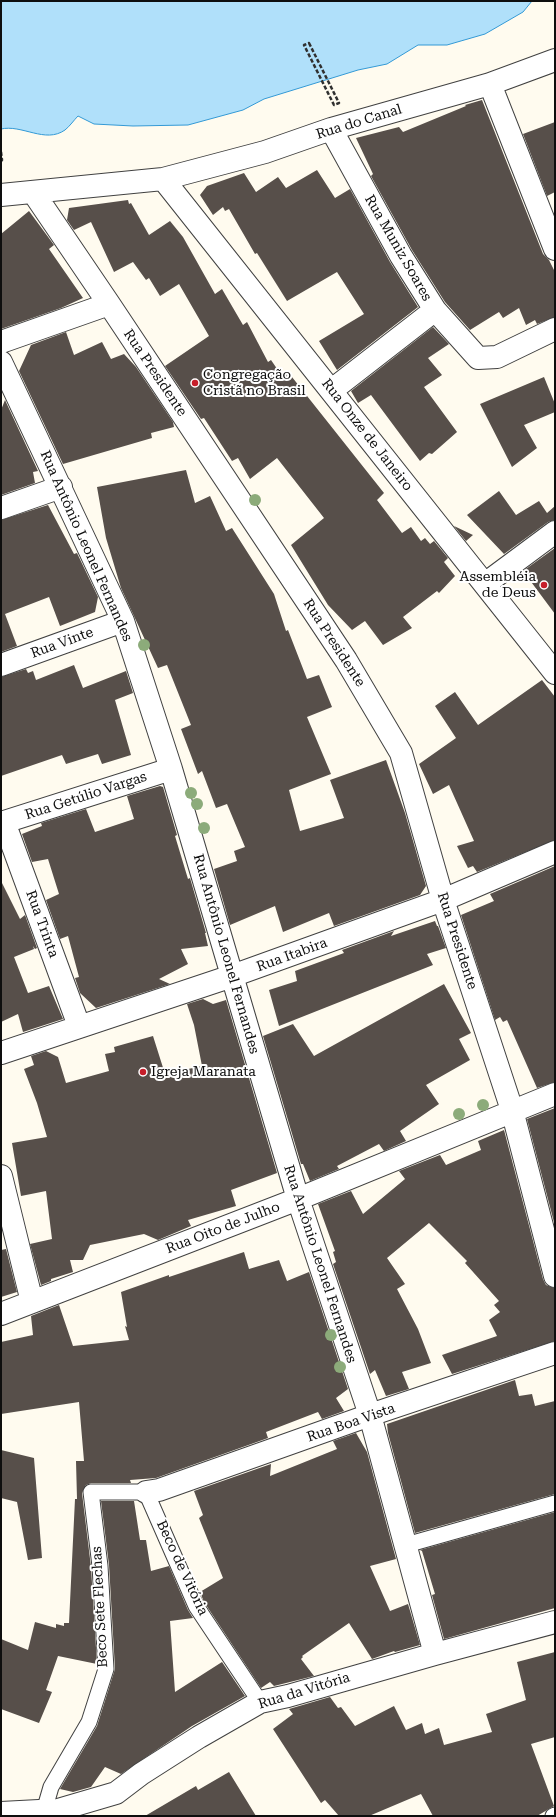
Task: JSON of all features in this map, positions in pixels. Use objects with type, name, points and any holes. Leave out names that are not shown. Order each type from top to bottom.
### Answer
[{"type":"street","name":"Rua do Canal","points":[[163,180],[264,152],[331,129],[490,84],[555,60]]},
{"type":"street","points":[[490,84],[555,249]]},
{"type":"street","name":"Rua Muniz Soares","points":[[331,129],[401,256],[435,310],[478,358],[497,357],[555,329]]},
{"type":"street","points":[[1,195],[163,180]]},
{"type":"street","name":"Rua Onze de Janeiro","points":[[163,180],[332,390],[555,673]]},
{"type":"street","name":"Rua Presidente","points":[[33,192],[346,660],[401,753],[443,900],[512,1110],[555,1276]]},
{"type":"street","points":[[1,342],[109,304]]},
{"type":"street","points":[[332,390],[435,310]]},
{"type":"street","name":"Rua Antônio Leonel Fernandes","points":[[1,362],[123,621],[172,768],[298,1199],[370,1416],[435,1654]]},
{"type":"street","points":[[1,508],[61,487]]},
{"type":"street","points":[[485,584],[555,532]]},
{"type":"street","name":"Rua Vinte","points":[[1,665],[123,621]]},
{"type":"street","name":"Rua Getúlio Vargas","points":[[3,822],[172,768]]},
{"type":"street","name":"Rua Trinta","points":[[3,822],[79,1026]]},
{"type":"street","name":"Rua Itabira","points":[[1,1053],[232,976],[443,900],[555,852]]},
{"type":"street","name":"Rua Oito de Julho","points":[[1,1314],[298,1199],[512,1110],[555,1094]]},
{"type":"street","points":[[1,1176],[32,1302]]},
{"type":"street","name":"Rua Boa Vista","points":[[146,1492],[159,1490],[555,1353]]},
{"type":"street","name":"Rua da Vitória","points":[[1,1813],[58,1810],[116,1793],[141,1774],[198,1737],[260,1702],[288,1696],[435,1654],[555,1622]]},
{"type":"lane","name":"Beco Sete Flechas","points":[[44,1811],[51,1787],[89,1722],[106,1669],[100,1566],[91,1492],[146,1492]]},
{"type":"lane","name":"Beco de Vitória","points":[[146,1492],[196,1606],[260,1702]]},
{"type":"lane","points":[[406,1545],[555,1502]]},
{"type":"path","points":[[334,105],[304,45],[309,43],[338,103]]},
{"type":"path","points":[[1,152],[1,161]]},
{"type":"water","points":[[1,1],[532,1],[523,12],[485,34],[447,45],[418,45],[387,64],[358,70],[264,99],[243,110],[188,125],[133,126],[94,124],[78,116],[65,130],[57,134],[41,135],[17,129],[1,129]]},
{"type":"building","points":[[482,100],[543,254],[549,260],[555,272],[555,317],[537,324],[535,320],[526,325],[519,308],[503,318],[499,312],[470,330],[445,302],[412,250],[371,176],[373,174],[356,138],[399,127],[403,132],[466,106],[465,105]]},
{"type":"building","points":[[555,122],[555,192],[547,196],[523,134]]},
{"type":"building","points":[[317,170],[335,198],[350,189],[390,262],[418,307],[337,370],[319,341],[364,314],[337,272],[287,301],[257,253],[255,254],[229,209],[225,211],[223,207],[213,215],[200,195],[207,186],[244,173],[256,192],[278,177],[286,188]]},
{"type":"building","points":[[128,200],[129,204],[131,203],[149,235],[170,221],[183,237],[215,294],[222,289],[243,325],[247,322],[268,362],[271,360],[282,376],[288,372],[384,493],[377,500],[402,533],[411,527],[421,541],[425,538],[430,544],[434,541],[448,558],[444,562],[455,576],[439,593],[437,591],[403,617],[412,628],[383,645],[365,621],[352,630],[328,605],[291,545],[324,518],[277,458],[250,479],[238,458],[232,461],[204,418],[201,419],[165,366],[209,336],[179,284],[160,296],[149,278],[146,280],[133,262],[114,272],[91,222],[74,230],[67,220],[69,208]]},
{"type":"building","points":[[29,211],[54,245],[49,249],[83,298],[61,308],[1,329],[1,234]]},
{"type":"building","points":[[433,327],[449,344],[428,358],[442,375],[424,387],[457,432],[432,454],[429,453],[420,461],[371,395],[358,403],[351,391]]},
{"type":"building","points":[[66,332],[74,355],[102,342],[111,359],[124,354],[136,367],[173,422],[174,427],[151,433],[152,438],[63,464],[19,371],[31,345]]},
{"type":"building","points":[[544,377],[555,404],[555,412],[524,425],[537,448],[512,467],[480,404]]},
{"type":"building","points":[[5,400],[38,471],[33,472],[35,483],[1,495],[1,410]]},
{"type":"building","points":[[186,470],[195,503],[210,496],[226,531],[232,528],[274,594],[286,631],[288,630],[307,679],[319,675],[332,707],[307,717],[331,774],[289,790],[300,831],[344,818],[330,780],[386,760],[405,813],[426,886],[420,895],[334,926],[329,913],[283,932],[275,906],[230,925],[214,869],[237,861],[234,851],[245,847],[227,804],[216,808],[202,771],[198,774],[181,729],[191,725],[167,665],[158,668],[121,588],[106,538],[97,487]]},
{"type":"building","points":[[499,491],[516,515],[539,501],[547,513],[555,506],[555,520],[548,522],[504,554],[467,515]]},
{"type":"building","points":[[48,505],[74,554],[77,553],[98,597],[95,612],[60,626],[49,597],[5,614],[17,646],[1,652],[1,520]]},
{"type":"building","points":[[454,526],[473,535],[466,541]]},
{"type":"building","name":"Assembléia de Deus","points":[[555,548],[555,614],[523,571]]},
{"type":"building","points":[[74,665],[83,688],[126,671],[133,693],[115,700],[131,755],[102,764],[98,754],[66,764],[62,755],[1,776],[1,677],[26,669],[28,673],[33,671],[36,680]]},
{"type":"building","points":[[542,680],[555,697],[555,840],[477,872],[473,866],[468,868],[457,846],[474,841],[449,785],[433,794],[419,764],[456,738],[435,706],[455,692],[478,725]]},
{"type":"building","points":[[160,786],[163,787],[177,835],[175,836],[188,879],[190,878],[206,933],[208,946],[181,949],[188,964],[159,979],[170,984],[96,1008],[80,993],[75,978],[79,977],[68,936],[60,939],[46,900],[59,894],[48,859],[32,862],[22,834],[42,826],[41,823],[86,809],[95,832],[134,819],[127,796]]},
{"type":"building","points":[[555,866],[555,1082],[537,1088],[507,1020],[503,1022],[500,1017],[495,1020],[461,915],[494,901],[490,894]]},
{"type":"building","points":[[1,881],[20,919],[25,915],[37,948],[35,949],[33,946],[34,949],[14,957],[28,993],[49,986],[63,1019],[23,1032],[18,1014],[1,1022]]},
{"type":"building","points":[[435,921],[446,948],[427,954],[433,965],[279,1026],[269,990],[297,981],[295,971],[344,953],[342,950],[394,931],[391,936]]},
{"type":"building","points":[[444,984],[471,1033],[459,1039],[470,1060],[426,1085],[439,1104],[400,1131],[406,1141],[384,1151],[379,1144],[337,1166],[339,1169],[310,1181],[303,1164],[301,1164],[263,1036],[293,1024],[314,1056]]},
{"type":"building","points":[[203,999],[213,1004],[226,1000],[277,1173],[231,1190],[236,1206],[188,1220],[191,1226],[158,1240],[144,1234],[90,1245],[83,1260],[70,1260],[73,1272],[51,1279],[51,1281],[41,1285],[30,1244],[52,1239],[46,1191],[21,1196],[12,1143],[47,1137],[37,1103],[24,1069],[34,1065],[31,1056],[46,1051],[58,1057],[66,1083],[109,1071],[105,1054],[115,1052],[114,1047],[153,1036],[165,1074],[202,1066],[194,1025],[187,1004]]},
{"type":"building","points":[[555,1108],[555,1226],[527,1119]]},
{"type":"building","points":[[504,1130],[543,1279],[546,1285],[555,1288],[555,1341],[452,1374],[442,1355],[497,1336],[489,1320],[500,1312],[494,1305],[499,1301],[465,1263],[467,1261],[429,1223],[387,1258],[405,1284],[397,1289],[418,1329],[431,1363],[402,1372],[409,1389],[386,1396],[375,1370],[370,1374],[333,1264],[336,1262],[333,1252],[335,1251],[318,1204],[351,1191],[363,1214],[405,1179],[399,1171],[440,1155],[446,1165],[481,1150],[478,1141]]},
{"type":"building","points":[[6,1249],[17,1292],[1,1297],[1,1250]]},
{"type":"building","points":[[244,1252],[249,1269],[279,1260],[287,1281],[309,1272],[348,1389],[336,1398],[344,1411],[322,1419],[318,1412],[266,1432],[268,1438],[156,1478],[130,1480],[131,1483],[91,1483],[86,1485],[82,1493],[91,1567],[97,1664],[58,1656],[46,1690],[52,1692],[39,1723],[1,1709],[1,1639],[28,1650],[35,1622],[56,1628],[56,1624],[64,1626],[64,1623],[69,1623],[75,1499],[77,1499],[76,1461],[84,1461],[79,1402],[1,1414],[1,1342],[33,1335],[31,1316],[59,1305],[73,1346],[129,1340],[125,1326],[127,1327],[121,1292],[169,1275],[169,1277]]},
{"type":"building","points":[[515,1380],[519,1396],[532,1394],[535,1406],[555,1401],[555,1494],[415,1533],[388,1433],[387,1424]]},
{"type":"building","points":[[356,1433],[367,1452],[396,1559],[370,1566],[390,1611],[408,1604],[420,1645],[394,1651],[372,1659],[349,1623],[302,1656],[303,1657],[301,1659],[314,1676],[274,1686],[270,1682],[261,1688],[204,1602],[200,1592],[223,1578],[199,1518],[203,1515],[194,1491],[271,1464],[270,1476],[337,1449],[333,1441]]},
{"type":"building","points":[[1,1450],[34,1458],[42,1558],[28,1560],[17,1502],[1,1498]]},
{"type":"building","points":[[101,1501],[134,1501],[140,1540],[146,1540],[151,1571],[169,1566],[193,1618],[170,1621],[175,1692],[222,1662],[245,1696],[192,1726],[121,1774],[105,1767],[91,1787],[73,1792],[60,1789],[97,1726],[115,1669],[109,1565]]},
{"type":"building","points":[[555,1512],[555,1608],[444,1639],[432,1595],[435,1594],[422,1551],[420,1550]]},
{"type":"building","points":[[555,1652],[555,1737],[531,1744],[554,1806],[537,1816],[433,1816],[421,1794],[369,1816],[339,1816],[325,1800],[321,1803],[273,1729],[293,1714],[289,1709],[330,1697],[338,1708],[341,1707],[355,1726],[394,1706],[406,1730],[422,1723],[425,1734],[439,1728],[444,1745],[492,1732],[486,1714],[526,1700],[517,1662]]},
{"type":"building","points":[[229,1772],[256,1816],[145,1816],[196,1786],[198,1790]]},
{"type":"place","name":"Congregação Cristã no Brasil","points":[[195,383]]},
{"type":"place","name":"Assembléia de Deus","points":[[544,585]]},
{"type":"place","name":"Igreja Maranata","points":[[143,1072]]}]
